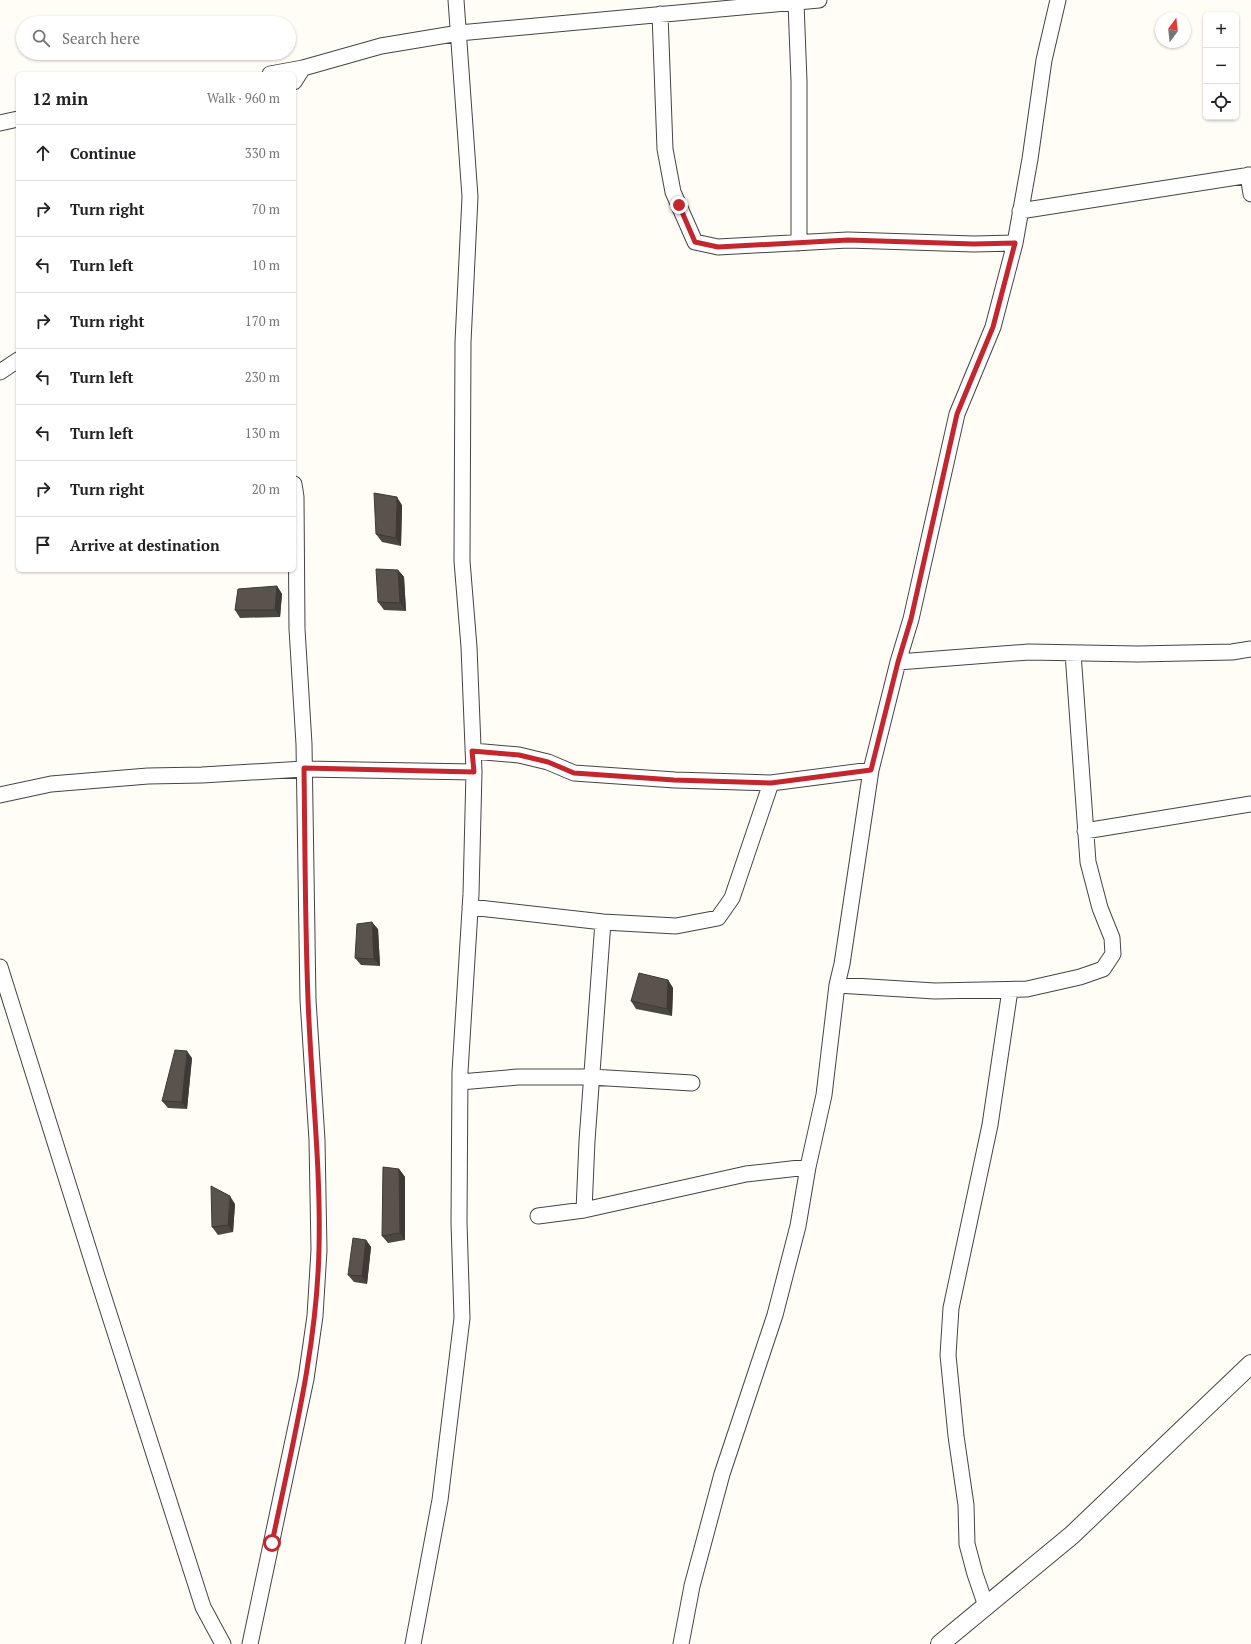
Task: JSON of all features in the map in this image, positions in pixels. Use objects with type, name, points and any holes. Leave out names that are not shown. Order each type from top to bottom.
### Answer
[{"type":"street","points":[[413,1644],[440,1500],[462,1318],[459,1222],[460,1082],[470,907],[474,772],[469,647],[462,561],[463,342],[470,198],[456,0]]},
{"type":"street","points":[[281,72],[303,68],[381,46],[459,32],[819,0]]},
{"type":"street","points":[[681,1644],[692,1586],[722,1474],[775,1314],[798,1226],[808,1167],[824,1095],[837,985],[842,964],[871,770],[898,662],[911,619],[957,414],[993,327],[1015,243],[1030,159],[1044,60],[1058,0]]},
{"type":"street","points":[[796,3],[799,81],[799,243]]},
{"type":"street","points":[[660,14],[665,149],[673,192],[695,242],[718,247],[848,240],[974,244],[1015,243]]},
{"type":"street","points":[[296,79],[303,68]]},
{"type":"street","points":[[0,123],[16,119]]},
{"type":"street","points":[[1020,212],[1249,175],[1251,194]]},
{"type":"street","points":[[0,372],[16,361]]},
{"type":"street","points":[[250,1644],[306,1379],[315,1316],[320,1250],[317,1140],[308,1000],[304,768],[297,629],[296,497]]},
{"type":"street","points":[[898,662],[1029,652],[1138,654],[1224,652],[1251,649]]},
{"type":"street","points":[[837,985],[935,991],[1027,989],[1080,977],[1103,969],[1113,954],[1112,938],[1100,908],[1088,862],[1073,653]]},
{"type":"street","points":[[472,751],[519,755],[548,762],[574,773],[674,780],[771,783],[871,770]]},
{"type":"street","points":[[0,795],[51,784],[148,776],[202,775],[304,768],[474,772]]},
{"type":"street","points":[[470,907],[603,922],[676,926],[718,918],[732,898],[771,783]]},
{"type":"street","points":[[1085,831],[1251,804]]},
{"type":"street","points":[[584,1210],[591,1077],[603,922]]},
{"type":"street","points":[[0,967],[101,1290],[203,1607],[223,1644]]},
{"type":"street","points":[[986,1606],[967,1544],[966,1505],[948,1355],[951,1308],[990,1125],[1010,990]]},
{"type":"street","points":[[460,1082],[518,1077],[591,1077],[692,1083]]},
{"type":"street","points":[[538,1216],[584,1210],[746,1174],[808,1167]]},
{"type":"street","points":[[940,1644],[1072,1535],[1251,1364]]},
{"type":"building","points":[[374,493],[397,497],[396,538],[376,534]]},
{"type":"building","points":[[376,569],[398,570],[400,603],[378,602]]},
{"type":"building","points":[[277,586],[275,610],[235,610],[238,589]]},
{"type":"building","points":[[372,922],[374,959],[355,958],[357,924]]},
{"type":"building","points":[[639,973],[668,980],[667,1009],[631,1001]]},
{"type":"building","points":[[175,1050],[187,1051],[182,1102],[162,1101]]},
{"type":"building","points":[[383,1167],[399,1169],[400,1233],[382,1236]]},
{"type":"building","points":[[211,1186],[230,1196],[228,1225],[212,1227]]},
{"type":"building","points":[[353,1238],[366,1240],[362,1276],[348,1275]]},
{"type":"route","points":[[272,1543],[306,1379],[315,1316],[320,1250],[317,1140],[308,1000],[304,768],[474,772],[472,751],[519,755],[548,762],[574,773],[674,780],[771,783],[871,770],[898,662],[911,619],[957,414],[993,327],[1015,243],[974,244],[848,240],[718,247],[695,242],[679,205]]}]
